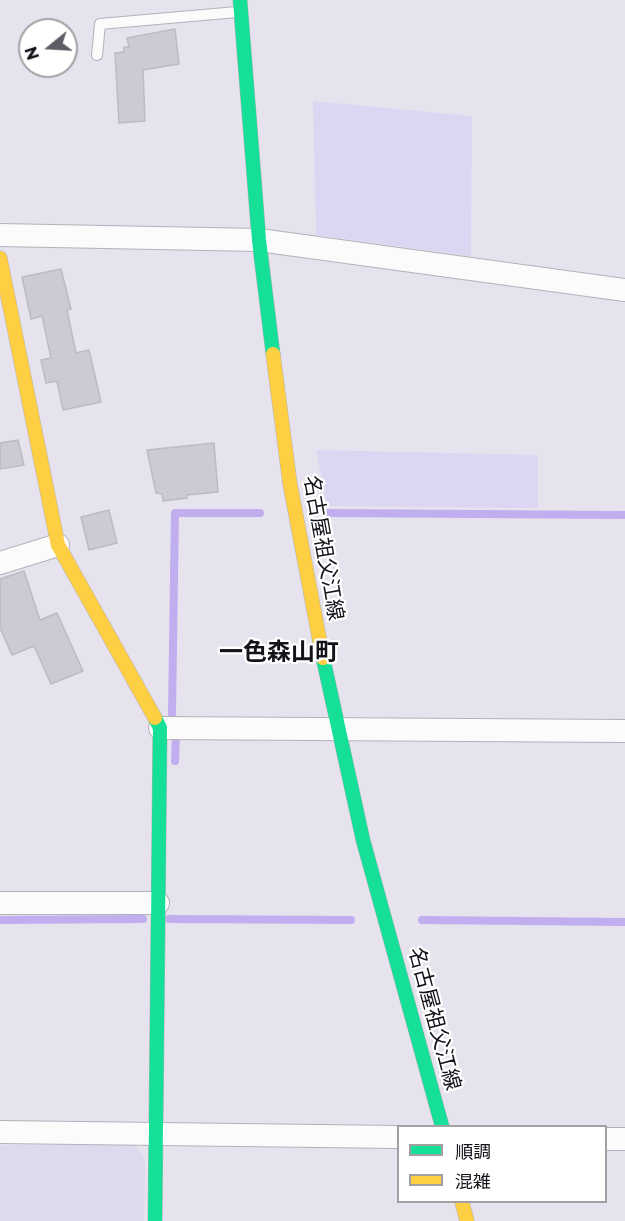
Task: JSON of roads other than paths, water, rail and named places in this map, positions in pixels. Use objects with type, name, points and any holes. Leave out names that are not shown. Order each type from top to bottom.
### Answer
[{"type":"main road","name":"名古屋祖父江線","points":[[241,6],[259,240],[290,484],[316,628],[363,840],[442,1125]]},
{"type":"main road","points":[[0,258],[58,545],[160,728],[155,1221]]},
{"type":"main road","points":[[462,1203],[467,1221]]},
{"type":"street","points":[[0,235],[259,240],[625,290]]},
{"type":"street","points":[[0,563],[58,545]]},
{"type":"street","points":[[160,728],[625,731]]},
{"type":"street","points":[[0,903],[158,903]]},
{"type":"street","points":[[0,1132],[397,1137]]},
{"type":"street","points":[[607,1139],[625,1139]]},
{"type":"lane","points":[[97,55],[100,24],[241,6]]},
{"type":"waterway","points":[[172,714],[175,513],[260,513]]},
{"type":"waterway","points":[[328,513],[625,515]]},
{"type":"waterway","points":[[175,761],[176,736]]},
{"type":"waterway","points":[[0,920],[143,919]]},
{"type":"waterway","points":[[169,919],[351,920]]},
{"type":"waterway","points":[[422,920],[625,922]]},
{"type":"district","name":"一色森山町","points":[[279,653]]}]
